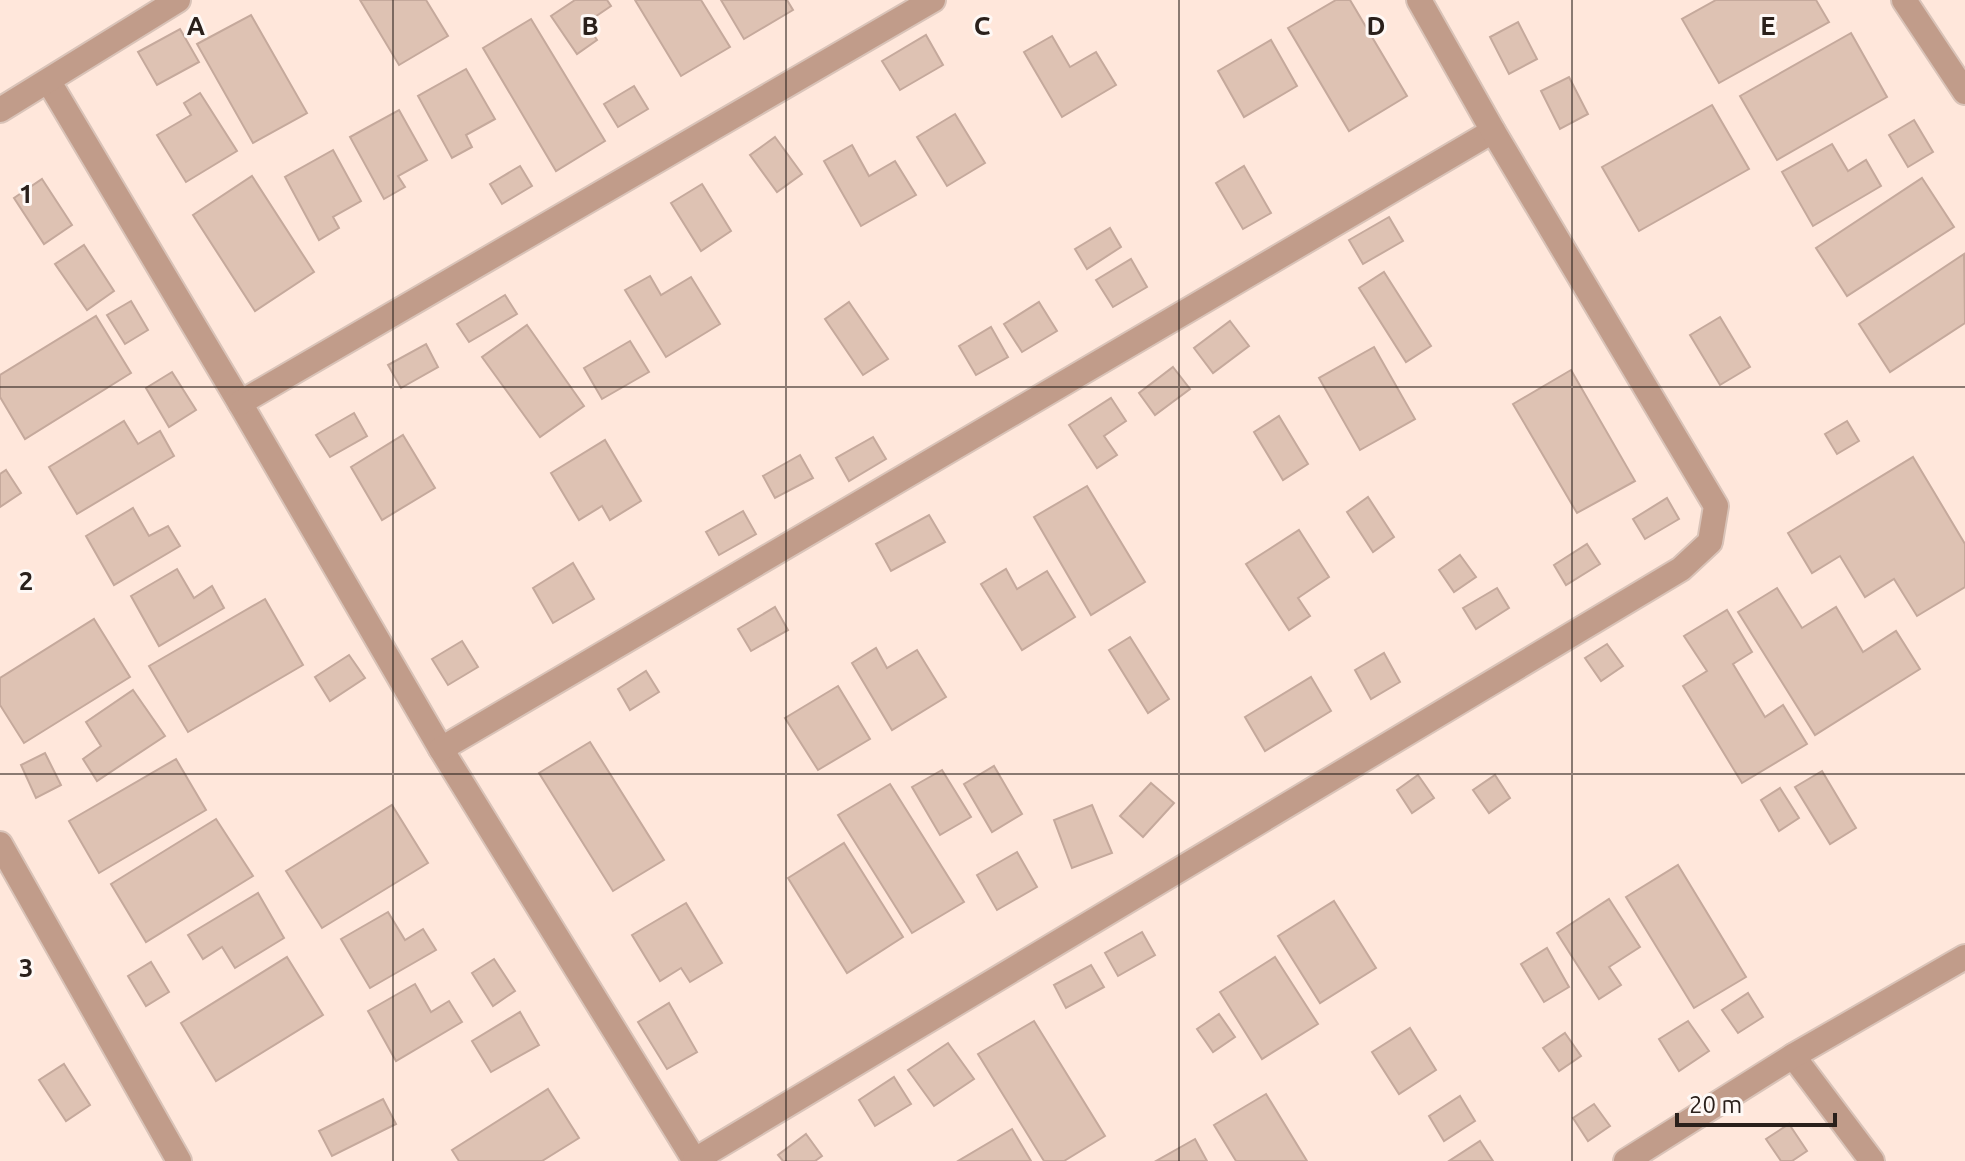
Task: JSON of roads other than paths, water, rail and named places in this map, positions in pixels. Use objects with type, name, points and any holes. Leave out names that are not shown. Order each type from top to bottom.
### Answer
[{"type":"street","points":[[0,110],[178,0]]},
{"type":"street","points":[[240,403],[933,0]]},
{"type":"street","points":[[49,82],[441,749],[695,1160],[1681,569],[1710,542],[1716,506],[1493,131],[1419,0]]},
{"type":"street","points":[[1904,0],[1965,92]]},
{"type":"street","points":[[441,749],[1493,131]]},
{"type":"street","points":[[0,844],[179,1161]]},
{"type":"street","points":[[1626,1161],[1793,1056],[1965,957]]},
{"type":"street","points":[[1793,1056],[1872,1161]]}]
